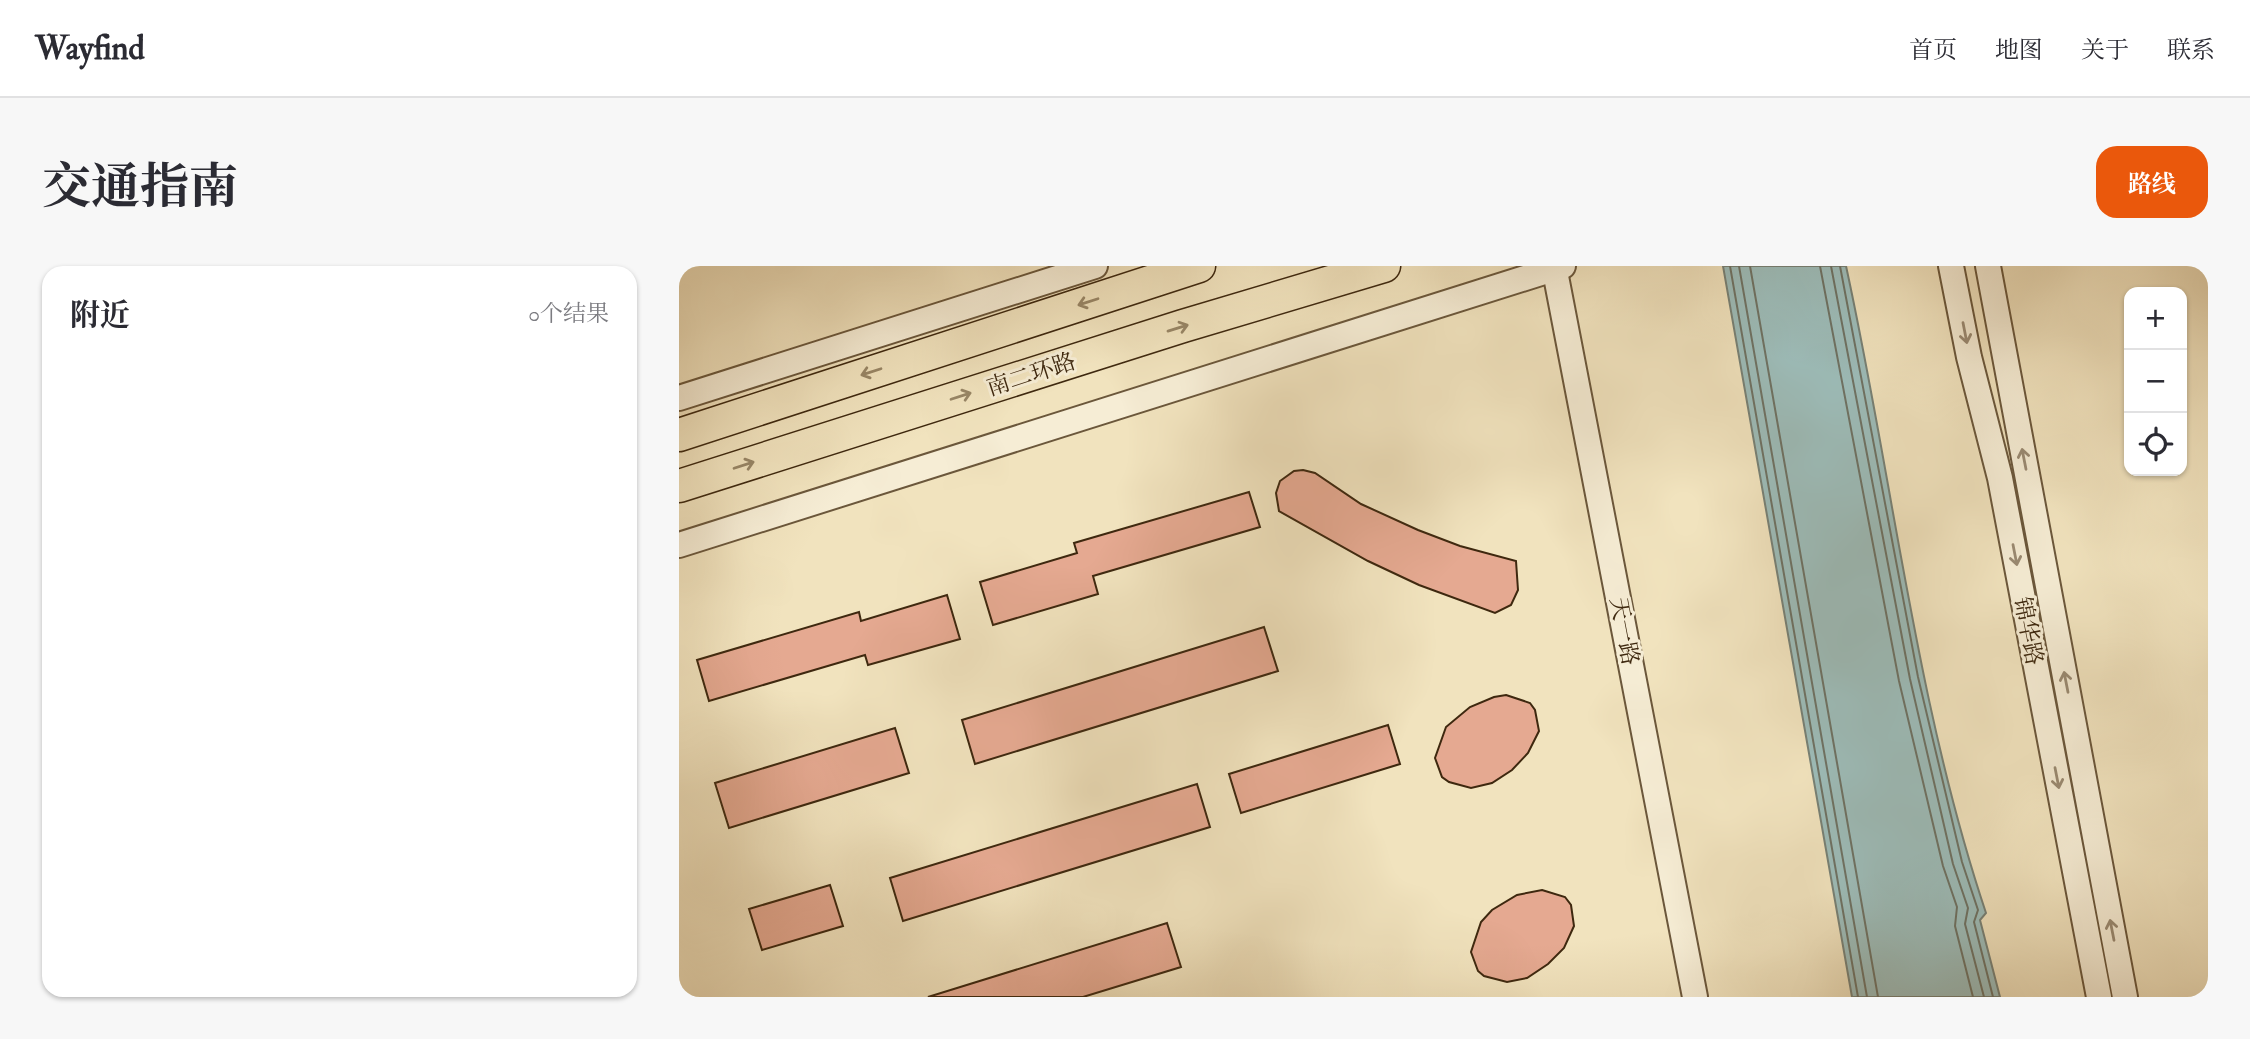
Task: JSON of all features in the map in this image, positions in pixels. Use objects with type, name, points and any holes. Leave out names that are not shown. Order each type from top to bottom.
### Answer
[{"type":"main road","points":[[679,435],[1199,266]]},
{"type":"main road","name":"南二环路","points":[[679,486],[1183,326],[1384,266]]},
{"type":"street","points":[[679,398],[1095,266]]},
{"type":"street","name":"锦华路","points":[[1951,266],[1969,357],[2000,478],[2099,997]]},
{"type":"street","name":"锦华路","points":[[1988,266],[2125,997]]},
{"type":"street","points":[[679,545],[1557,267]]},
{"type":"street","name":"天一路","points":[[1557,267],[1695,997]]},
{"type":"water","points":[[1723,266],[1846,266],[1923,673],[1962,834],[1986,913],[1980,920],[2000,997],[1852,997]]},
{"type":"building","points":[[1294,471],[1315,473],[1361,504],[1418,530],[1460,546],[1516,561],[1518,590],[1511,605],[1495,613],[1419,585],[1368,561],[1279,511],[1276,493],[1280,481]]},
{"type":"building","points":[[1249,492],[1260,527],[1093,576],[1098,594],[993,625],[980,582],[1077,553],[1074,543]]},
{"type":"building","points":[[947,595],[960,639],[868,665],[865,655],[709,701],[697,660],[859,612],[861,621]]},
{"type":"building","points":[[1264,627],[1278,671],[975,764],[962,720]]},
{"type":"building","points":[[1506,695],[1530,703],[1535,710],[1539,731],[1528,753],[1512,770],[1492,783],[1471,788],[1449,782],[1442,777],[1435,758],[1446,727],[1470,707]]},
{"type":"building","points":[[1388,725],[1400,764],[1241,813],[1229,774]]},
{"type":"building","points":[[895,728],[909,773],[729,828],[715,783]]},
{"type":"building","points":[[1197,784],[1210,827],[903,921],[890,878]]},
{"type":"building","points":[[830,885],[843,926],[762,950],[749,909]]},
{"type":"building","points":[[1542,890],[1565,897],[1571,905],[1574,926],[1564,948],[1548,964],[1527,978],[1507,982],[1484,976],[1478,971],[1471,952],[1481,922],[1492,910],[1517,895]]},
{"type":"building","points":[[1167,923],[1181,967],[1083,997],[928,997]]}]
